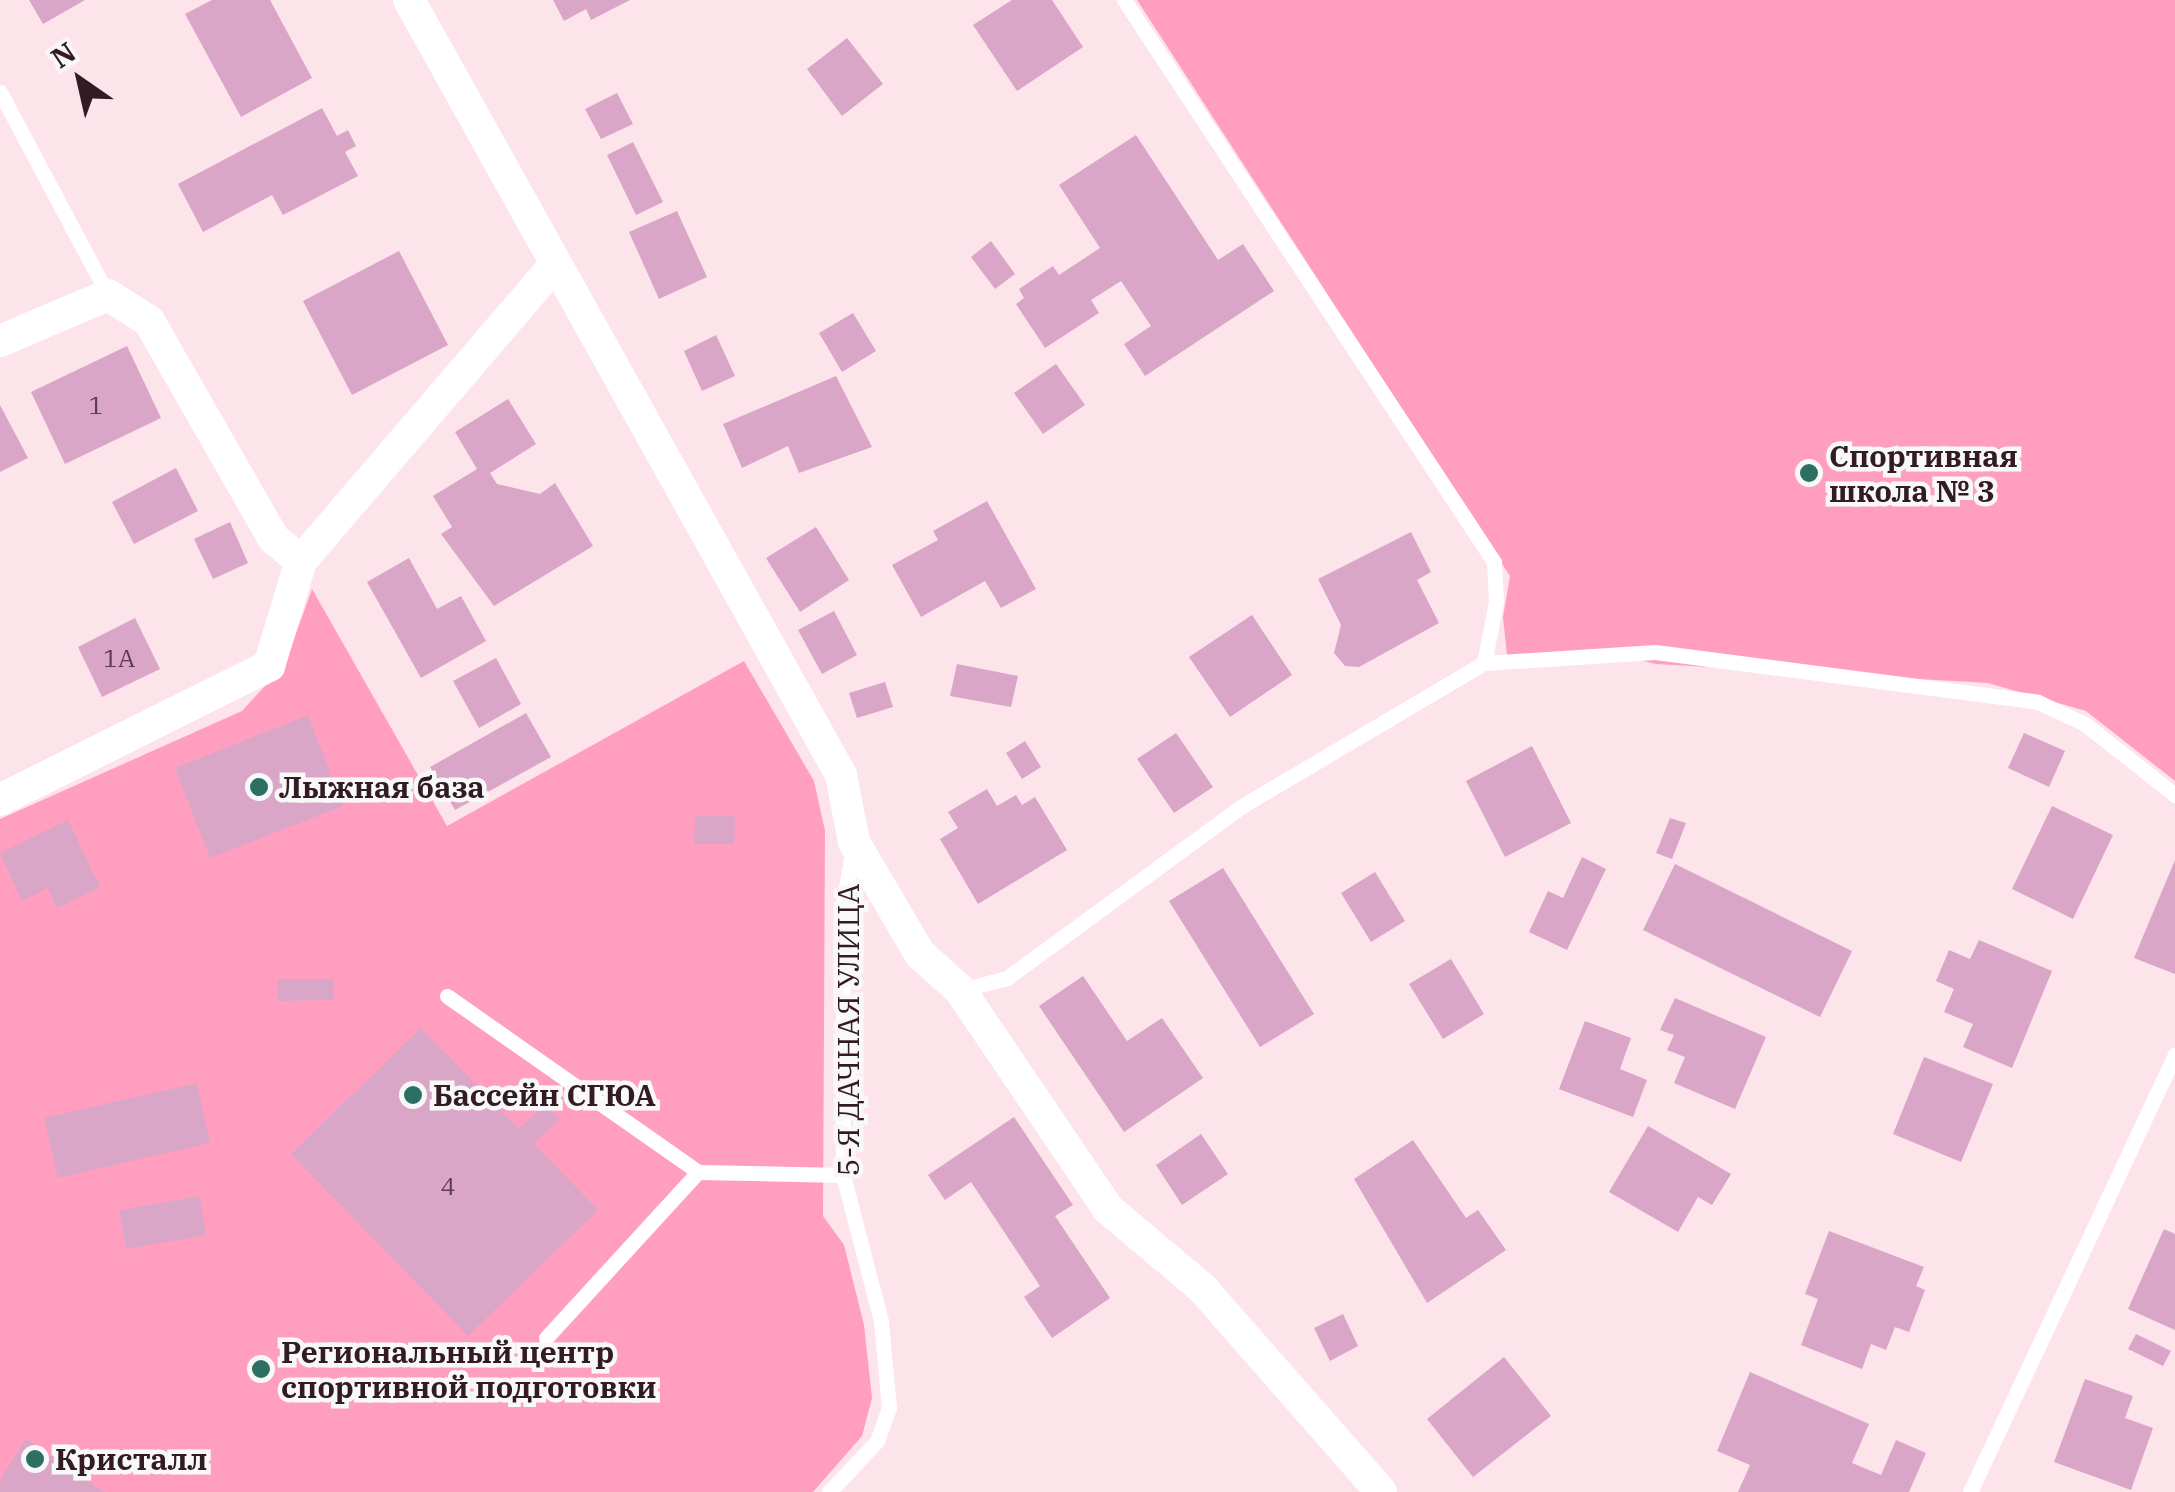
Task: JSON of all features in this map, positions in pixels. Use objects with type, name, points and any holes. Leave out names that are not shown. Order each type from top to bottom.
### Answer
[{"type":"street","points":[[409,0],[841,775],[854,842],[920,954],[960,990],[1108,1209],[1202,1288],[1381,1492]]},
{"type":"street","points":[[0,800],[268,666],[302,562],[555,265]]},
{"type":"street","points":[[0,341],[108,294],[149,320],[274,539],[302,562]]},
{"type":"lane","points":[[1124,0],[1494,562],[1496,602],[1484,663]]},
{"type":"lane","points":[[0,92],[108,294]]},
{"type":"lane","points":[[960,990],[1007,978],[1242,806],[1484,663],[1656,652],[2038,702],[2085,724],[2175,795]]},
{"type":"lane","name":"5-Я ДАЧНАЯ УЛИЦА","points":[[829,1492],[877,1441],[889,1408],[881,1321],[843,1175],[842,904],[854,842]]},
{"type":"lane","points":[[447,996],[698,1172],[843,1175]]},
{"type":"lane","points":[[1970,1492],[2175,1055]]},
{"type":"lane","points":[[546,1338],[698,1172]]},
{"type":"shaded area","name":"Спортивная школа № 3","points":[[1137,0],[2175,0],[2175,781],[2086,711],[1988,683],[1656,664],[1593,649],[1508,664],[1503,617],[1510,576]]},
{"type":"shaded area","name":"Бассейн СГЮА","points":[[312,589],[447,826],[744,661],[814,781],[825,831],[823,1216],[844,1245],[864,1325],[872,1398],[862,1436],[813,1492],[0,1492],[0,819],[242,711],[285,664]]},
{"type":"building","points":[[29,0],[85,0],[43,24]]},
{"type":"building","points":[[212,0],[270,0],[312,78],[241,117],[185,14]]},
{"type":"building","points":[[553,0],[630,0],[591,20],[586,9],[564,21]]},
{"type":"building","points":[[1012,0],[1052,0],[1083,47],[1017,91],[973,25]]},
{"type":"building","points":[[847,38],[883,84],[842,116],[807,69]]},
{"type":"building","points":[[617,93],[633,124],[601,139],[585,109]]},
{"type":"building","points":[[322,108],[337,136],[348,130],[356,146],[345,152],[358,176],[283,215],[272,195],[203,232],[178,184]]},
{"type":"building","points":[[1136,135],[1218,260],[1243,244],[1274,291],[1145,376],[1124,344],[1151,326],[1121,281],[1091,300],[1099,313],[1045,348],[1016,304],[1024,298],[1019,289],[1053,266],[1059,275],[1100,248],[1059,185]]},
{"type":"building","points":[[633,142],[663,202],[636,215],[607,155]]},
{"type":"building","points":[[677,211],[707,277],[659,299],[629,232]]},
{"type":"building","points":[[991,241],[1015,274],[995,289],[971,257]]},
{"type":"building","points":[[399,251],[448,345],[352,395],[303,301]]},
{"type":"building","points":[[853,313],[876,351],[842,372],[819,333]]},
{"type":"building","points":[[716,335],[735,376],[702,391],[684,351]]},
{"type":"building","points":[[127,346],[161,418],[65,464],[31,392]]},
{"type":"building","points":[[1056,364],[1085,405],[1043,434],[1014,393]]},
{"type":"building","points":[[836,376],[872,447],[799,473],[788,446],[742,468],[723,424]]},
{"type":"building","points":[[508,399],[536,444],[490,473],[497,484],[540,494],[555,483],[593,546],[494,606],[441,534],[452,527],[433,496],[477,469],[455,432]]},
{"type":"building","points":[[0,405],[28,458],[0,472]]},
{"type":"building","points":[[176,468],[198,511],[134,544],[112,502]]},
{"type":"building","points":[[987,501],[1036,589],[1001,608],[985,581],[921,617],[892,565],[938,540],[933,531]]},
{"type":"building","points":[[230,522],[248,563],[213,579],[194,539]]},
{"type":"building","points":[[816,527],[849,580],[800,612],[766,558]]},
{"type":"building","points":[[1411,532],[1431,572],[1417,580],[1439,623],[1359,667],[1345,666],[1334,653],[1341,625],[1318,579]]},
{"type":"building","points":[[409,558],[437,609],[461,596],[486,641],[421,678],[367,582]]},
{"type":"building","points":[[834,611],[857,655],[822,674],[798,630]]},
{"type":"building","points":[[1252,615],[1292,675],[1230,717],[1189,657]]},
{"type":"building","points":[[135,618],[160,669],[102,697],[78,647]]},
{"type":"building","points":[[496,658],[521,704],[479,728],[453,681]]},
{"type":"building","points":[[957,664],[1018,676],[1011,707],[950,696]]},
{"type":"building","points":[[885,682],[893,707],[857,718],[849,693]]},
{"type":"building","points":[[526,713],[551,757],[455,810],[430,767]]},
{"type":"building","name":"Лыжная база","points":[[308,715],[343,806],[210,858],[175,768]]},
{"type":"building","points":[[1176,733],[1213,787],[1174,813],[1137,759]]},
{"type":"building","points":[[2024,733],[2065,751],[2049,787],[2008,768]]},
{"type":"building","points":[[1025,741],[1041,767],[1022,779],[1006,753]]},
{"type":"building","points":[[1532,746],[1571,823],[1505,857],[1466,781]]},
{"type":"building","points":[[987,789],[997,806],[1016,795],[1022,805],[1035,797],[1067,850],[978,904],[940,839],[958,828],[948,812]]},
{"type":"building","points":[[2052,806],[2113,835],[2073,919],[2012,889]]},
{"type":"building","points":[[695,816],[735,816],[734,844],[694,844]]},
{"type":"building","points":[[1670,818],[1686,823],[1672,859],[1656,853]]},
{"type":"building","points":[[68,820],[100,887],[57,908],[48,888],[22,901],[0,853]]},
{"type":"building","points":[[1582,857],[1606,869],[1567,950],[1529,932],[1548,891],[1563,898]]},
{"type":"building","points":[[2175,860],[2175,974],[2134,958]]},
{"type":"building","points":[[1675,864],[1852,951],[1820,1017],[1643,930]]},
{"type":"building","points":[[1223,868],[1314,1014],[1260,1047],[1169,901]]},
{"type":"building","points":[[1375,872],[1405,921],[1371,942],[1341,893]]},
{"type":"building","points":[[1979,940],[2052,971],[2012,1068],[1963,1047],[1973,1024],[1944,1012],[1954,989],[1936,981],[1949,950],[1970,959]]},
{"type":"building","points":[[1451,959],[1484,1014],[1443,1039],[1409,984]]},
{"type":"building","points":[[1083,976],[1127,1041],[1162,1018],[1203,1078],[1124,1132],[1039,1006]]},
{"type":"building","points":[[277,979],[334,979],[334,1000],[278,1001]]},
{"type":"building","points":[[1675,998],[1766,1037],[1735,1109],[1674,1083],[1685,1057],[1667,1050],[1674,1035],[1660,1030]]},
{"type":"building","points":[[1585,1021],[1631,1038],[1620,1069],[1647,1080],[1633,1117],[1559,1089]]},
{"type":"building","points":[[421,1028],[519,1129],[545,1104],[560,1119],[534,1144],[598,1210],[468,1336],[291,1154]]},
{"type":"building","points":[[1924,1057],[1993,1084],[1961,1162],[1893,1134]]},
{"type":"building","points":[[197,1083],[210,1143],[58,1178],[44,1118]]},
{"type":"building","points":[[1014,1117],[1073,1205],[1055,1216],[1110,1298],[1052,1338],[1024,1297],[1040,1286],[971,1182],[945,1200],[928,1175]]},
{"type":"building","points":[[1648,1126],[1731,1174],[1712,1205],[1698,1197],[1678,1232],[1609,1192]]},
{"type":"building","points":[[1201,1134],[1228,1174],[1182,1205],[1156,1165]]},
{"type":"building","points":[[1413,1140],[1466,1218],[1478,1210],[1506,1250],[1427,1303],[1354,1179]]},
{"type":"building","points":[[200,1196],[206,1235],[126,1249],[119,1210]]},
{"type":"building","points":[[2164,1229],[2175,1234],[2175,1330],[2128,1309]]},
{"type":"building","points":[[1829,1231],[1924,1267],[1916,1286],[1925,1290],[1909,1332],[1895,1327],[1886,1350],[1871,1344],[1862,1369],[1801,1345],[1818,1299],[1805,1294]]},
{"type":"building","points":[[1343,1314],[1358,1346],[1330,1361],[1314,1328]]},
{"type":"building","points":[[2136,1334],[2171,1351],[2163,1366],[2128,1349]]},
{"type":"building","points":[[1504,1357],[1551,1416],[1473,1477],[1427,1419]]},
{"type":"building","points":[[1750,1372],[1869,1424],[1852,1463],[1881,1475],[1896,1440],[1926,1453],[1909,1492],[1738,1492],[1750,1465],[1717,1451]]},
{"type":"building","points":[[2085,1379],[2133,1396],[2125,1418],[2153,1428],[2131,1490],[2054,1462]]},
{"type":"building","name":"Кристалл","points":[[26,1439],[104,1492],[0,1492],[0,1480]]},
{"type":"place","name":"Спортивная школа № 3","points":[[1809,473]]},
{"type":"place","name":"Лыжная база","points":[[259,787]]},
{"type":"place","name":"Бассейн СГЮА","points":[[413,1095]]},
{"type":"place","name":"Региональный центр спортивной подготовки","points":[[261,1369]]},
{"type":"place","name":"Кристалл","points":[[35,1459]]}]
